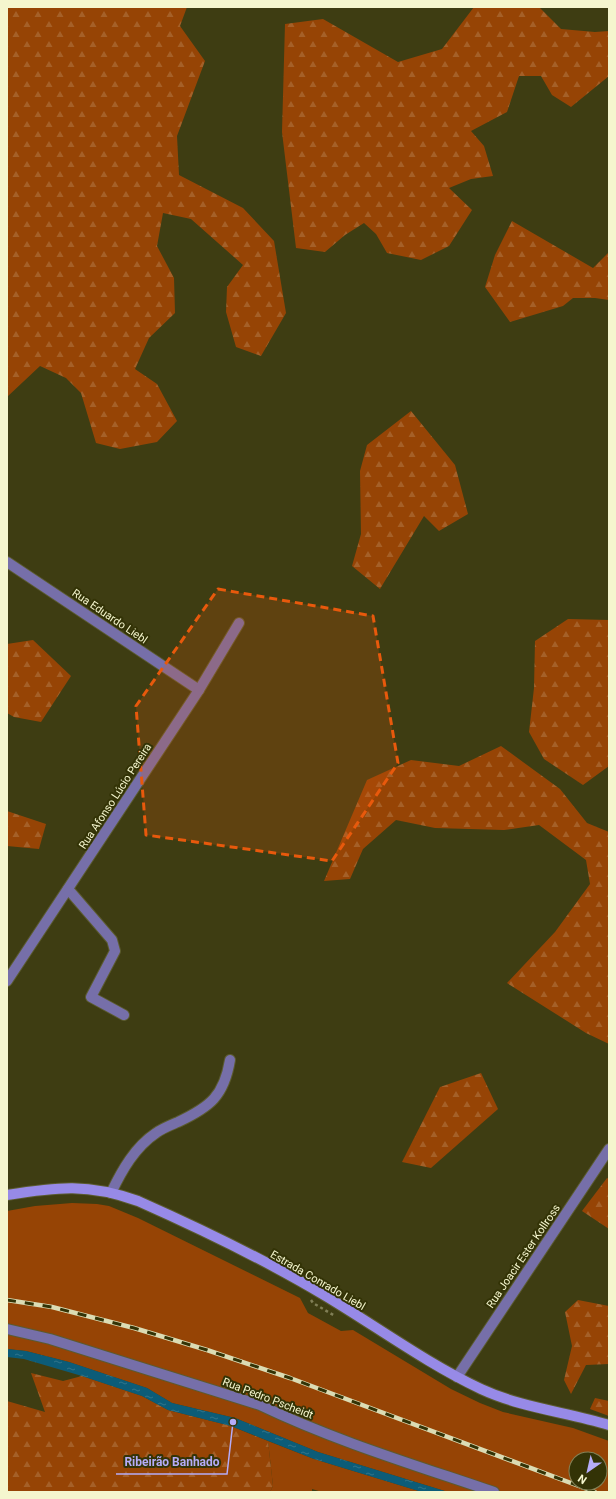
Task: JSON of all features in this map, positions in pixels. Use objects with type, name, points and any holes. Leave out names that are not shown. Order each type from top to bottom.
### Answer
[{"type":"main road","name":"Estrada Conrado Liebl","points":[[7,1195],[36,1190],[71,1188],[110,1192],[138,1201],[233,1246],[283,1272],[323,1294],[457,1377],[501,1398],[523,1405],[576,1416],[609,1425]]},
{"type":"street","name":"Rua Eduardo Liebl","points":[[7,562],[199,690]]},
{"type":"street","name":"Rua Afonso Lúcio Pereira","points":[[7,981],[199,690],[239,623]]},
{"type":"street","points":[[68,888],[112,940],[115,951],[91,997],[124,1015]]},
{"type":"street","points":[[110,1192],[122,1171],[139,1147],[157,1132],[195,1114],[216,1097],[228,1075],[230,1060]]},
{"type":"street","name":"Rua Joacir Ester Kollross","points":[[457,1377],[609,1149]]},
{"type":"street","name":"Rua Pedro Pscheidt","points":[[7,1329],[65,1344],[260,1405],[284,1417],[346,1441],[494,1492]]},
{"type":"path","points":[[309,1296],[313,1303],[337,1317]]},
{"type":"highlighted area","points":[[218,589],[373,616],[398,763],[332,861],[146,835],[136,706]]},
{"type":"green space","points":[[7,7],[187,7],[180,26],[205,61],[177,136],[179,175],[243,208],[274,241],[286,313],[261,356],[236,347],[226,312],[227,287],[243,265],[191,219],[163,213],[157,246],[174,278],[175,313],[149,338],[135,369],[157,384],[177,421],[157,442],[120,449],[96,443],[81,393],[66,378],[40,366],[7,397]]},
{"type":"green space","points":[[474,7],[539,7],[561,29],[595,32],[609,31],[609,76],[571,107],[552,95],[541,76],[519,76],[507,112],[471,131],[484,146],[493,176],[471,179],[449,188],[472,210],[449,246],[421,260],[387,253],[376,234],[364,223],[345,235],[325,252],[296,248],[282,132],[285,24],[323,19],[398,62],[442,49]]},
{"type":"green space","points":[[512,221],[593,268],[609,252],[609,300],[595,298],[573,298],[563,306],[510,322],[485,287],[495,255]]},
{"type":"green space","points":[[411,411],[455,465],[468,514],[439,531],[424,516],[380,589],[352,566],[361,534],[360,471],[367,445]]},
{"type":"green space","points":[[568,619],[609,620],[609,766],[583,785],[544,759],[529,732],[534,688],[535,641]]},
{"type":"green space","points":[[33,640],[71,676],[41,722],[14,717],[7,713],[7,644]]},
{"type":"green space","points":[[501,746],[560,789],[587,823],[609,832],[609,1044],[586,1033],[507,983],[555,932],[590,884],[586,860],[539,825],[504,830],[435,828],[396,820],[363,849],[350,879],[324,881],[367,780],[411,760],[459,766]]},
{"type":"green space","points":[[7,811],[46,824],[39,849],[7,846]]},
{"type":"green space","points":[[481,1073],[498,1109],[431,1168],[402,1162],[440,1087]]},
{"type":"green space","points":[[607,1178],[609,1179],[609,1229],[582,1211]]},
{"type":"green space","points":[[72,1203],[97,1204],[109,1206],[138,1218],[300,1298],[308,1313],[341,1331],[353,1330],[451,1389],[480,1403],[503,1412],[573,1428],[609,1441],[609,1492],[448,1492],[318,1452],[235,1418],[172,1403],[147,1388],[69,1362],[26,1351],[7,1349],[7,1211],[35,1206]]},
{"type":"green space","points":[[578,1300],[609,1306],[609,1364],[586,1365],[571,1394],[564,1380],[572,1346],[565,1312]]},
{"type":"green space","points":[[31,1373],[63,1381],[82,1376],[142,1396],[168,1410],[231,1426],[268,1441],[273,1486],[270,1492],[7,1492],[7,1401],[45,1412]]},
{"type":"green space","points":[[595,1398],[609,1401],[609,1416],[590,1409]]},
{"type":"green space","points":[[268,1441],[314,1459],[422,1492],[322,1492],[312,1489],[312,1492],[270,1492],[273,1486]]},
{"type":"water","points":[[7,1349],[26,1351],[69,1362],[147,1388],[172,1403],[235,1418],[318,1452],[448,1492],[422,1492],[314,1459],[231,1426],[168,1410],[142,1396],[82,1376],[24,1359],[7,1357]]},
{"type":"railway","points":[[7,1300],[52,1307],[134,1328],[207,1350],[290,1378],[595,1492]]},
{"type":"place","name":"Ribeirão Banhado","points":[[233,1422]]}]
